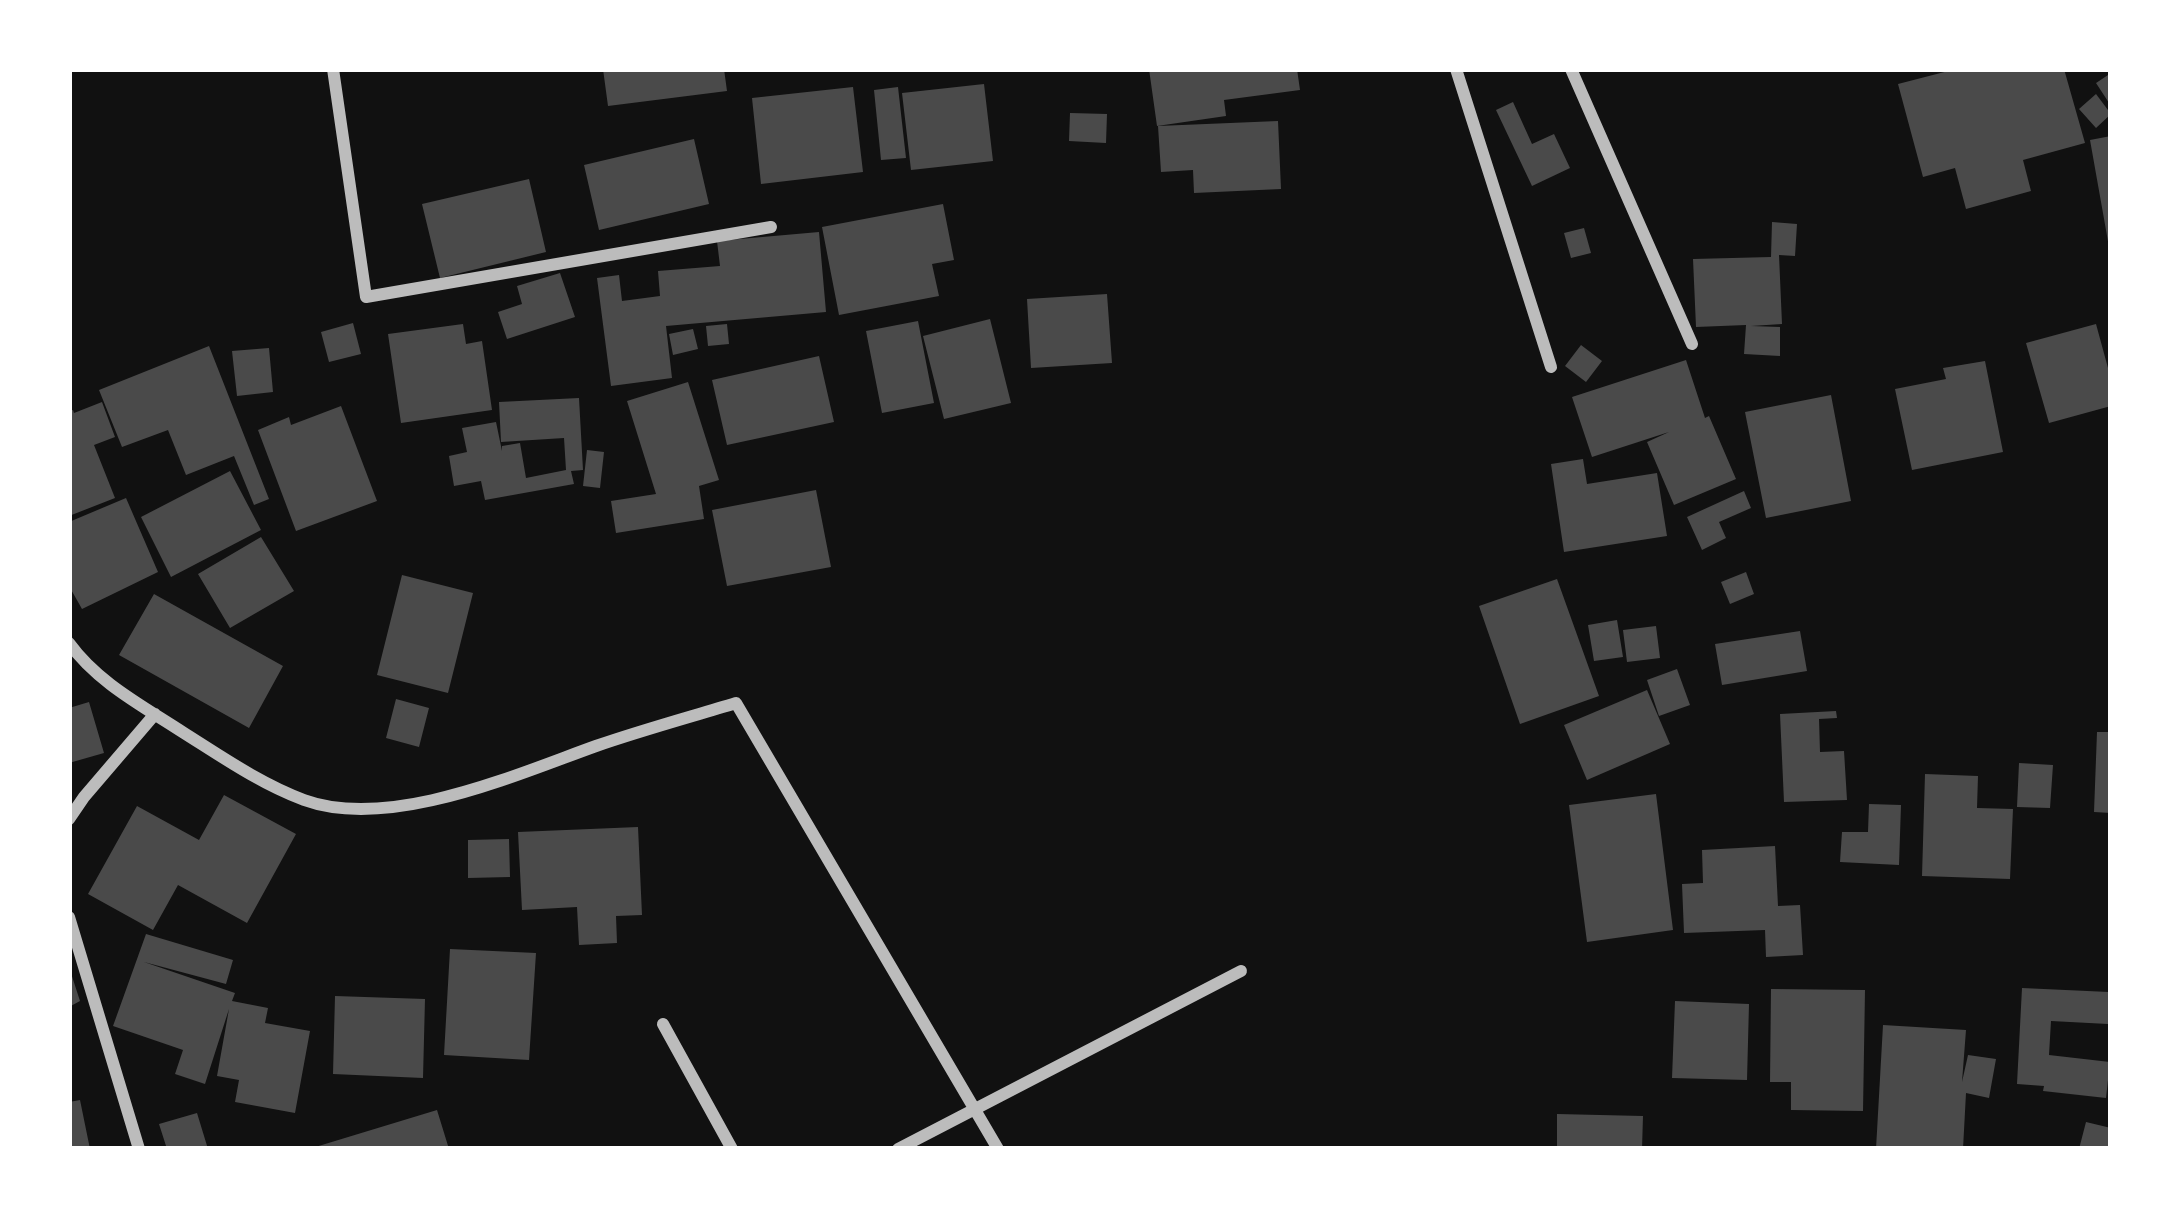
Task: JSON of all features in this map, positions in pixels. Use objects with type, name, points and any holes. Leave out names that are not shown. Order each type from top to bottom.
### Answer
[{"type":"street","points":[[333,69],[366,298],[771,227]]},
{"type":"street","points":[[1456,69],[1551,367]]},
{"type":"street","points":[[1570,69],[1692,344]]},
{"type":"street","points":[[69,643],[110,686],[248,773],[306,801],[353,809],[422,802],[488,787],[736,703],[998,1149]]},
{"type":"street","points":[[69,819],[155,714]]},
{"type":"street","points":[[69,917],[139,1149]]},
{"type":"street","points":[[898,1149],[1241,971]]},
{"type":"street","points":[[663,1024],[732,1149]]},
{"type":"building","points":[[603,69],[724,69],[727,91],[608,106]]},
{"type":"building","points":[[1149,69],[1297,69],[1300,90],[1224,100],[1226,116],[1157,126]]},
{"type":"building","points":[[1956,69],[2064,69],[2085,143],[2023,160],[2031,191],[1966,209],[1955,168],[1923,177],[1898,84]]},
{"type":"building","points":[[2111,73],[2111,106],[2096,83]]},
{"type":"building","points":[[984,84],[993,161],[911,170],[902,93]]},
{"type":"building","points":[[853,87],[863,172],[761,184],[752,98]]},
{"type":"building","points":[[898,87],[906,158],[881,160],[874,90]]},
{"type":"building","points":[[2096,94],[2111,114],[2096,128],[2079,109]]},
{"type":"building","points":[[1513,102],[1532,144],[1554,134],[1570,168],[1532,186],[1496,110]]},
{"type":"building","points":[[1070,113],[1107,114],[1106,143],[1069,141]]},
{"type":"building","points":[[1278,121],[1281,189],[1194,193],[1193,170],[1161,172],[1158,126]]},
{"type":"building","points":[[2111,136],[2111,247],[2109,247],[2090,140]]},
{"type":"building","points":[[694,139],[709,204],[599,230],[584,165]]},
{"type":"building","points":[[529,179],[546,252],[440,278],[422,204]]},
{"type":"building","points":[[943,204],[954,260],[932,264],[939,296],[839,315],[822,227]]},
{"type":"building","points":[[1772,222],[1797,224],[1795,256],[1779,255],[1782,324],[1751,326],[1780,327],[1780,356],[1744,354],[1746,325],[1696,327],[1693,259],[1771,257]]},
{"type":"building","points":[[1584,228],[1591,253],[1571,258],[1564,233]]},
{"type":"building","points":[[819,232],[826,312],[666,326],[672,378],[611,386],[597,278],[619,275],[622,301],[660,296],[658,271],[720,266],[717,241]]},
{"type":"building","points":[[560,273],[575,317],[507,339],[498,312],[522,304],[517,286]]},
{"type":"building","points":[[1107,294],[1112,363],[1031,368],[1027,299]]},
{"type":"building","points":[[990,319],[1011,403],[944,419],[923,336]]},
{"type":"building","points":[[918,321],[934,403],[882,413],[866,331]]},
{"type":"building","points":[[353,323],[361,354],[329,362],[321,332]]},
{"type":"building","points":[[463,324],[466,344],[482,341],[492,410],[401,423],[388,334]]},
{"type":"building","points":[[727,324],[729,344],[708,346],[706,326]]},
{"type":"building","points":[[2096,324],[2111,379],[2111,406],[2049,423],[2026,343]]},
{"type":"building","points":[[693,329],[698,349],[673,355],[669,334]]},
{"type":"building","points":[[1581,345],[1602,361],[1586,382],[1565,366]]},
{"type":"building","points":[[209,346],[269,499],[254,505],[234,456],[186,475],[168,430],[122,447],[99,390]]},
{"type":"building","points":[[269,348],[273,392],[237,396],[232,351]]},
{"type":"building","points":[[819,356],[834,422],[727,445],[712,380]]},
{"type":"building","points":[[1686,360],[1705,418],[1709,416],[1736,479],[1674,505],[1647,442],[1669,432],[1592,457],[1572,397]]},
{"type":"building","points":[[1985,361],[2003,452],[1912,470],[1895,389],[1946,379],[1943,368]]},
{"type":"building","points":[[688,382],[719,480],[699,486],[704,519],[616,533],[611,501],[656,494],[627,401]]},
{"type":"building","points":[[1831,395],[1851,501],[1766,518],[1745,412]]},
{"type":"building","points":[[579,398],[583,470],[571,471],[574,484],[485,500],[481,481],[454,486],[449,456],[467,452],[462,428],[496,422],[502,451],[502,446],[520,443],[526,478],[566,470],[564,438],[501,442],[499,402]]},
{"type":"building","points":[[102,402],[115,437],[94,445],[115,498],[69,516],[69,411]]},
{"type":"building","points":[[341,406],[377,501],[296,531],[258,430],[289,417],[291,425]]},
{"type":"building","points":[[587,450],[604,452],[600,488],[583,486]]},
{"type":"building","points":[[1583,459],[1587,484],[1657,473],[1667,536],[1564,552],[1551,464]]},
{"type":"building","points":[[230,471],[261,530],[171,577],[141,517]]},
{"type":"building","points":[[816,490],[831,567],[727,586],[712,510]]},
{"type":"building","points":[[1744,491],[1751,508],[1719,522],[1726,538],[1702,550],[1687,517]]},
{"type":"building","points":[[126,498],[158,572],[82,609],[69,586],[69,522]]},
{"type":"building","points":[[261,537],[294,591],[230,628],[198,574]]},
{"type":"building","points":[[1746,572],[1754,594],[1730,604],[1721,582]]},
{"type":"building","points":[[402,575],[473,593],[448,693],[377,675]]},
{"type":"building","points":[[1557,579],[1599,696],[1520,724],[1479,606]]},
{"type":"building","points":[[154,594],[283,666],[249,728],[119,655]]},
{"type":"building","points":[[1617,620],[1623,657],[1594,661],[1588,625]]},
{"type":"building","points":[[1656,626],[1660,658],[1627,662],[1623,630]]},
{"type":"building","points":[[1800,631],[1807,671],[1722,685],[1715,644]]},
{"type":"building","points":[[1677,669],[1690,705],[1659,716],[1647,680]]},
{"type":"building","points":[[1647,690],[1670,744],[1587,780],[1564,725]]},
{"type":"building","points":[[396,699],[429,708],[419,747],[386,738]]},
{"type":"building","points":[[89,702],[104,753],[69,763],[69,708]]},
{"type":"building","points":[[1836,711],[1837,718],[1819,719],[1820,752],[1844,751],[1847,800],[1784,802],[1780,714]]},
{"type":"building","points":[[2097,732],[2111,732],[2111,813],[2094,812]]},
{"type":"building","points":[[2019,763],[2053,765],[2050,808],[2017,807]]},
{"type":"building","points":[[1925,774],[1978,776],[1977,808],[2013,809],[2010,879],[1922,876]]},
{"type":"building","points":[[1656,794],[1673,930],[1587,942],[1569,805]]},
{"type":"building","points":[[224,795],[296,834],[247,923],[178,885],[153,930],[88,894],[137,806],[199,840]]},
{"type":"building","points":[[1869,804],[1901,805],[1899,865],[1840,862],[1842,832],[1868,832]]},
{"type":"building","points":[[638,827],[642,915],[616,916],[617,943],[579,945],[577,907],[522,910],[518,832]]},
{"type":"building","points":[[509,839],[510,877],[468,878],[468,840]]},
{"type":"building","points":[[1775,846],[1778,906],[1800,905],[1803,955],[1766,957],[1765,930],[1684,933],[1682,884],[1703,883],[1702,850]]},
{"type":"building","points":[[146,934],[233,960],[226,984],[144,962],[235,993],[232,1001],[268,1008],[265,1023],[310,1031],[295,1113],[235,1102],[239,1080],[217,1076],[229,1009],[205,1084],[175,1074],[183,1050],[113,1026]]},
{"type":"building","points":[[450,949],[536,953],[529,1060],[444,1055]]},
{"type":"building","points":[[69,967],[80,1001],[69,1007]]},
{"type":"building","points":[[2022,988],[2109,992],[2108,1024],[2051,1021],[2049,1055],[2110,1062],[2106,1098],[2017,1084]]},
{"type":"building","points":[[1771,989],[1865,990],[1863,1111],[1791,1110],[1791,1082],[1770,1082]]},
{"type":"building","points":[[335,996],[425,999],[423,1078],[333,1074]]},
{"type":"building","points":[[1675,1001],[1749,1004],[1747,1080],[1672,1078]]},
{"type":"building","points":[[1883,1025],[1966,1030],[1962,1082],[1968,1055],[1996,1059],[1989,1098],[1966,1093],[1963,1149],[1876,1149]]},
{"type":"building","points":[[80,1100],[90,1149],[69,1149],[69,1102]]},
{"type":"building","points":[[437,1110],[449,1149],[312,1149],[312,1148]]},
{"type":"building","points":[[197,1113],[208,1149],[167,1149],[159,1124]]},
{"type":"building","points":[[1557,1114],[1643,1116],[1642,1149],[1557,1149]]},
{"type":"building","points":[[2086,1122],[2111,1128],[2111,1149],[2079,1149]]}]
